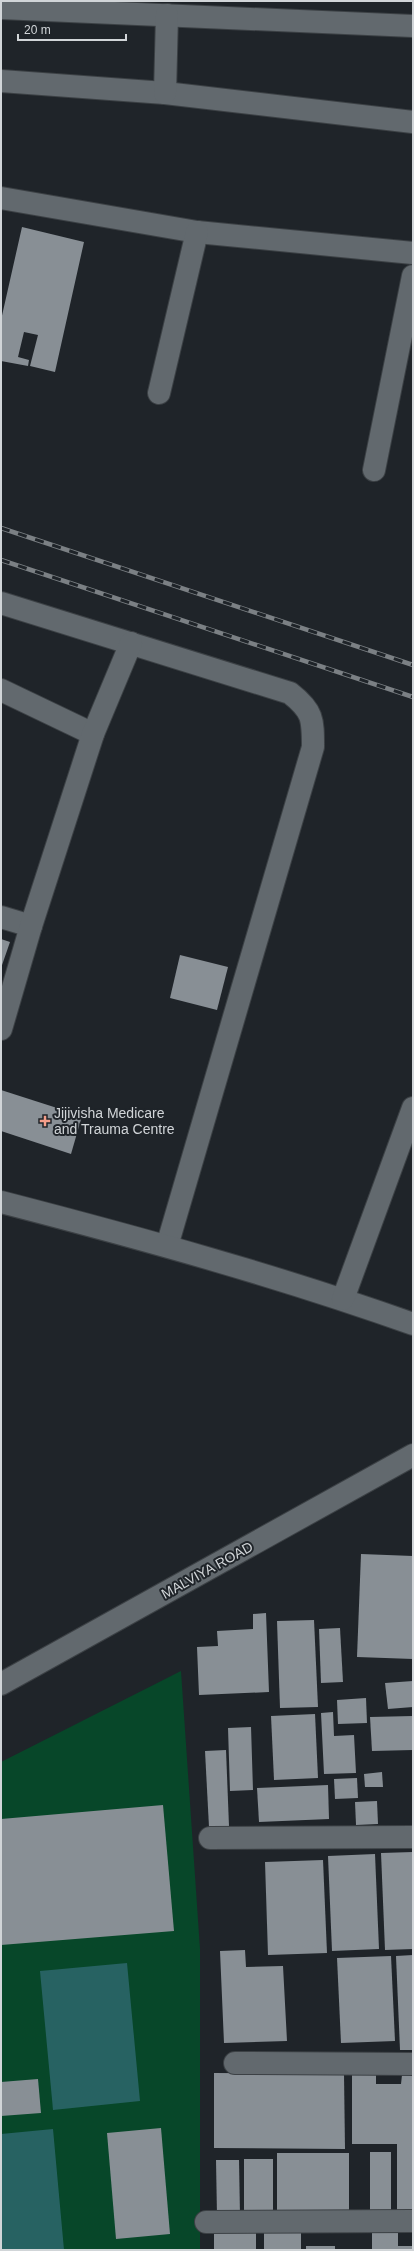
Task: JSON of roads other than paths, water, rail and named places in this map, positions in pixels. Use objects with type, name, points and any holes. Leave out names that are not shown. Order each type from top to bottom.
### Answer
[{"type":"street","points":[[1,8],[168,15],[191,8],[413,26]]},
{"type":"street","points":[[165,93],[168,15]]},
{"type":"street","points":[[1,81],[165,93],[413,122]]},
{"type":"street","points":[[1,198],[197,232],[413,253]]},
{"type":"street","points":[[159,393],[197,232]]},
{"type":"street","points":[[374,470],[413,276]]},
{"type":"street","points":[[1,603],[290,693],[306,706],[313,720],[313,747],[167,1246]]},
{"type":"street","points":[[1,1029],[31,926],[93,734],[131,643]]},
{"type":"street","points":[[1,690],[93,734]]},
{"type":"street","points":[[1,917],[31,926]]},
{"type":"street","points":[[343,1299],[413,1108]]},
{"type":"street","points":[[1,1202],[167,1246],[343,1299],[413,1324]]},
{"type":"street","name":"MALVIYA ROAD","points":[[1,1684],[413,1455]]},
{"type":"street","points":[[210,1838],[413,1837]]},
{"type":"street","points":[[235,2063],[413,2064]]},
{"type":"street","points":[[206,2222],[413,2221]]},
{"type":"water","points":[[127,1963],[140,2101],[53,2110],[40,1971]]},
{"type":"water","points":[[53,2129],[64,2250],[1,2250],[1,2134]]},
{"type":"railway","points":[[1,528],[413,665]]},
{"type":"railway","points":[[1,560],[413,697]]},
{"type":"place","name":"Jijivisha Medicare and Trauma Centre","points":[[45,1121]]}]
